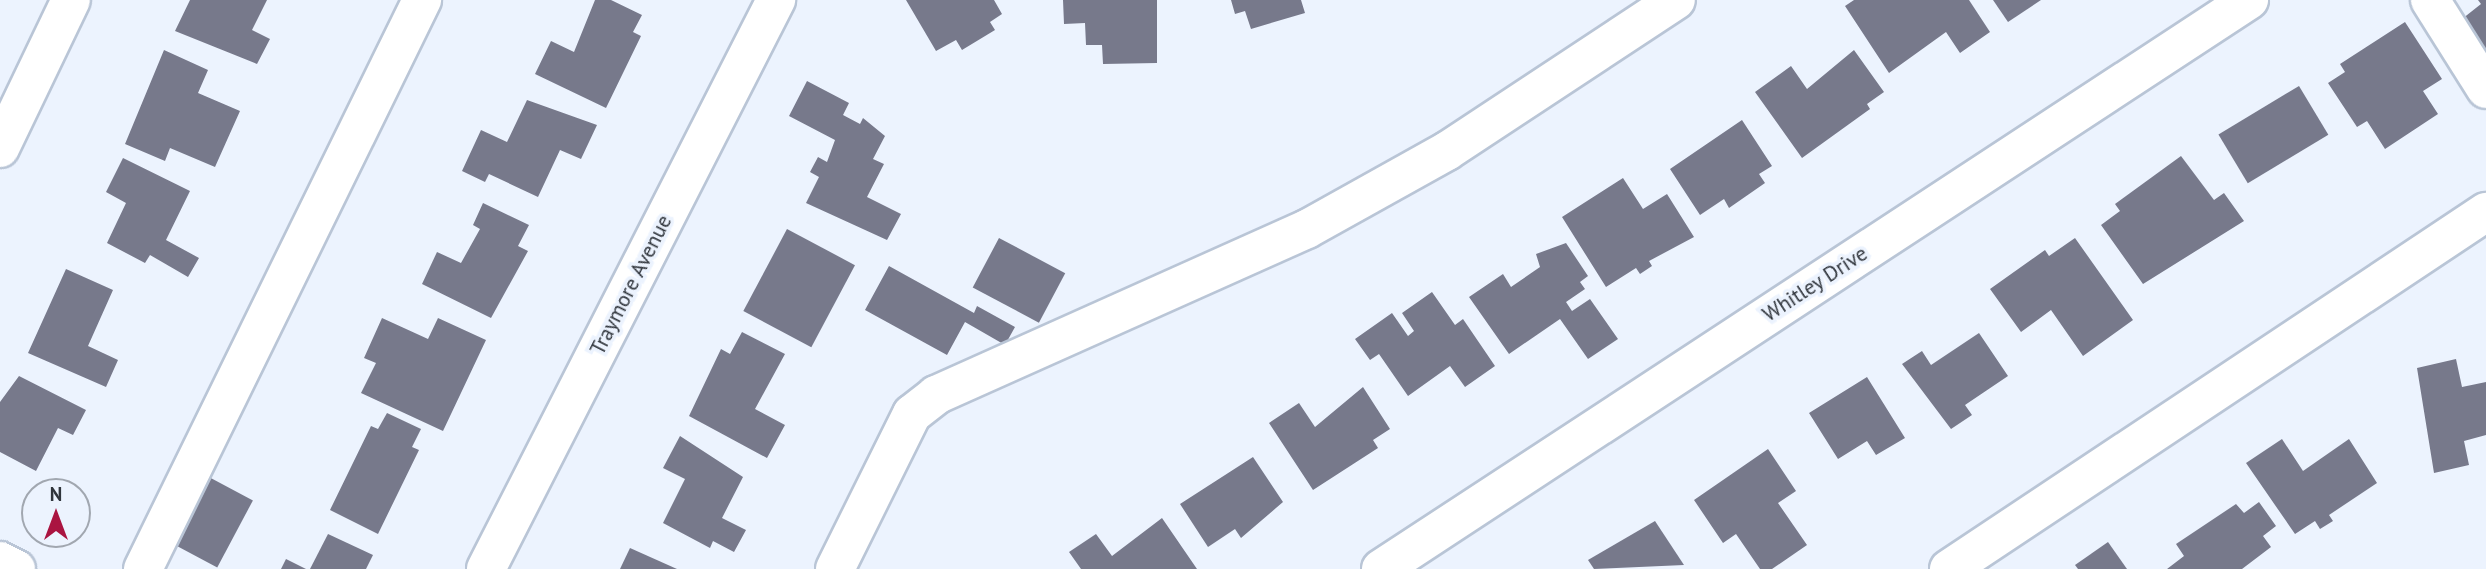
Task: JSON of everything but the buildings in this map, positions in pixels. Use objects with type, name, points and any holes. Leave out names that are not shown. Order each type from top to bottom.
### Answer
[{"type":"street","points":[[0,148],[71,0]]},
{"type":"street","points":[[142,569],[422,0]]},
{"type":"street","name":"Traymore Avenue","points":[[486,569],[776,0]]},
{"type":"street","points":[[835,569],[912,414],[936,394],[1307,229],[1447,151],[1676,0]]},
{"type":"street","name":"Whitley Drive","points":[[1381,569],[2249,0]]},
{"type":"street","points":[[2430,0],[2486,89]]},
{"type":"street","points":[[1949,569],[2486,212]]},
{"type":"street","points":[[0,561],[16,569]]}]
